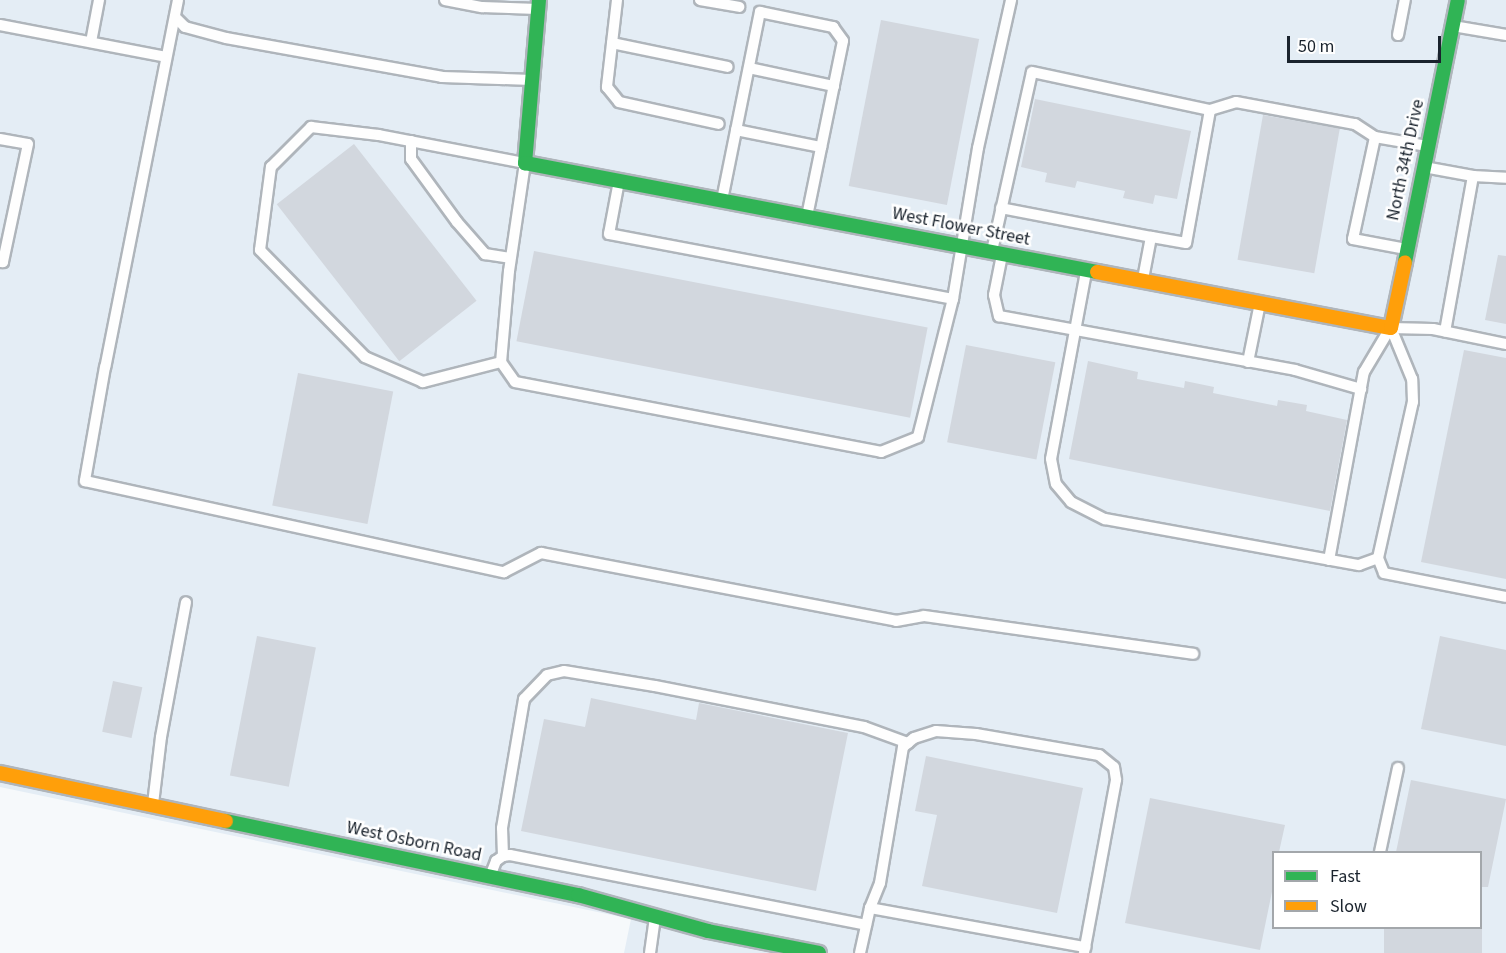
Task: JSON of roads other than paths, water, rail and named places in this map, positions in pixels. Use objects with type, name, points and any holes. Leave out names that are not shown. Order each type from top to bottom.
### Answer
[{"type":"street","name":"North 34th Drive","points":[[1390,328],[1458,0]]},
{"type":"street","points":[[525,163],[539,5]]},
{"type":"street","name":"West Flower Street","points":[[525,163],[1390,328]]},
{"type":"street","name":"West Osborn Road","points":[[0,773],[578,895],[708,931],[819,953]]},
{"type":"lane","points":[[91,42],[99,0]]},
{"type":"lane","points":[[178,0],[105,367],[85,481],[504,572],[541,553],[896,621],[924,616],[1193,654]]},
{"type":"lane","points":[[445,0],[482,7],[539,5]]},
{"type":"lane","points":[[617,0],[607,87],[619,102],[719,124]]},
{"type":"lane","points":[[700,0],[739,8]]},
{"type":"lane","points":[[501,362],[423,382],[365,357],[260,250],[271,167],[311,127],[411,141],[525,163],[510,258],[501,362],[515,382],[881,452],[918,437],[952,299],[978,148],[1011,0]]},
{"type":"lane","points":[[1398,35],[1406,0]]},
{"type":"lane","points":[[722,200],[760,12],[833,27],[843,41],[807,216]]},
{"type":"lane","points":[[174,17],[185,27],[226,38],[431,75],[532,80]]},
{"type":"lane","points":[[0,24],[166,57]]},
{"type":"lane","points":[[1452,26],[1506,35]]},
{"type":"lane","points":[[612,43],[728,67]]},
{"type":"lane","points":[[749,68],[834,86]]},
{"type":"lane","points":[[1361,389],[1295,370],[1076,328],[999,316],[994,295],[1001,208],[1032,72],[1210,110],[1236,102],[1355,124],[1375,137],[1428,146]]},
{"type":"lane","points":[[1001,208],[1186,243],[1210,110]]},
{"type":"lane","points":[[736,130],[821,147]]},
{"type":"lane","points":[[1375,137],[1353,239],[1407,249]]},
{"type":"lane","points":[[0,139],[28,144],[3,262],[0,262]]},
{"type":"lane","points":[[411,141],[411,159],[457,222],[484,254],[510,258]]},
{"type":"lane","points":[[1424,166],[1473,176],[1506,178]]},
{"type":"lane","points":[[1445,331],[1473,176]]},
{"type":"lane","points":[[619,181],[609,234],[952,299]]},
{"type":"lane","points":[[1142,280],[1151,237]]},
{"type":"lane","points":[[1086,270],[1051,459],[1056,484],[1071,502],[1105,519],[1329,560],[1359,565],[1378,558]]},
{"type":"lane","points":[[1248,362],[1260,303]]},
{"type":"lane","points":[[1390,328],[1445,331],[1506,344]]},
{"type":"lane","points":[[1329,560],[1364,372],[1390,328]]},
{"type":"lane","points":[[1390,328],[1412,378],[1413,402],[1378,558],[1384,573],[1506,597]]},
{"type":"lane","points":[[153,804],[161,737],[186,602]]},
{"type":"lane","points":[[503,856],[502,828],[524,699],[547,675],[564,671],[655,686],[864,727],[908,743]]},
{"type":"lane","points":[[860,953],[870,908],[880,883],[903,747],[914,738],[936,731],[976,734],[1099,755],[1114,767],[1116,780],[1084,950],[870,908]]},
{"type":"lane","points":[[1380,851],[1398,768]]},
{"type":"lane","points":[[491,876],[496,861],[503,856],[866,925]]},
{"type":"lane","points":[[650,953],[656,917]]}]
